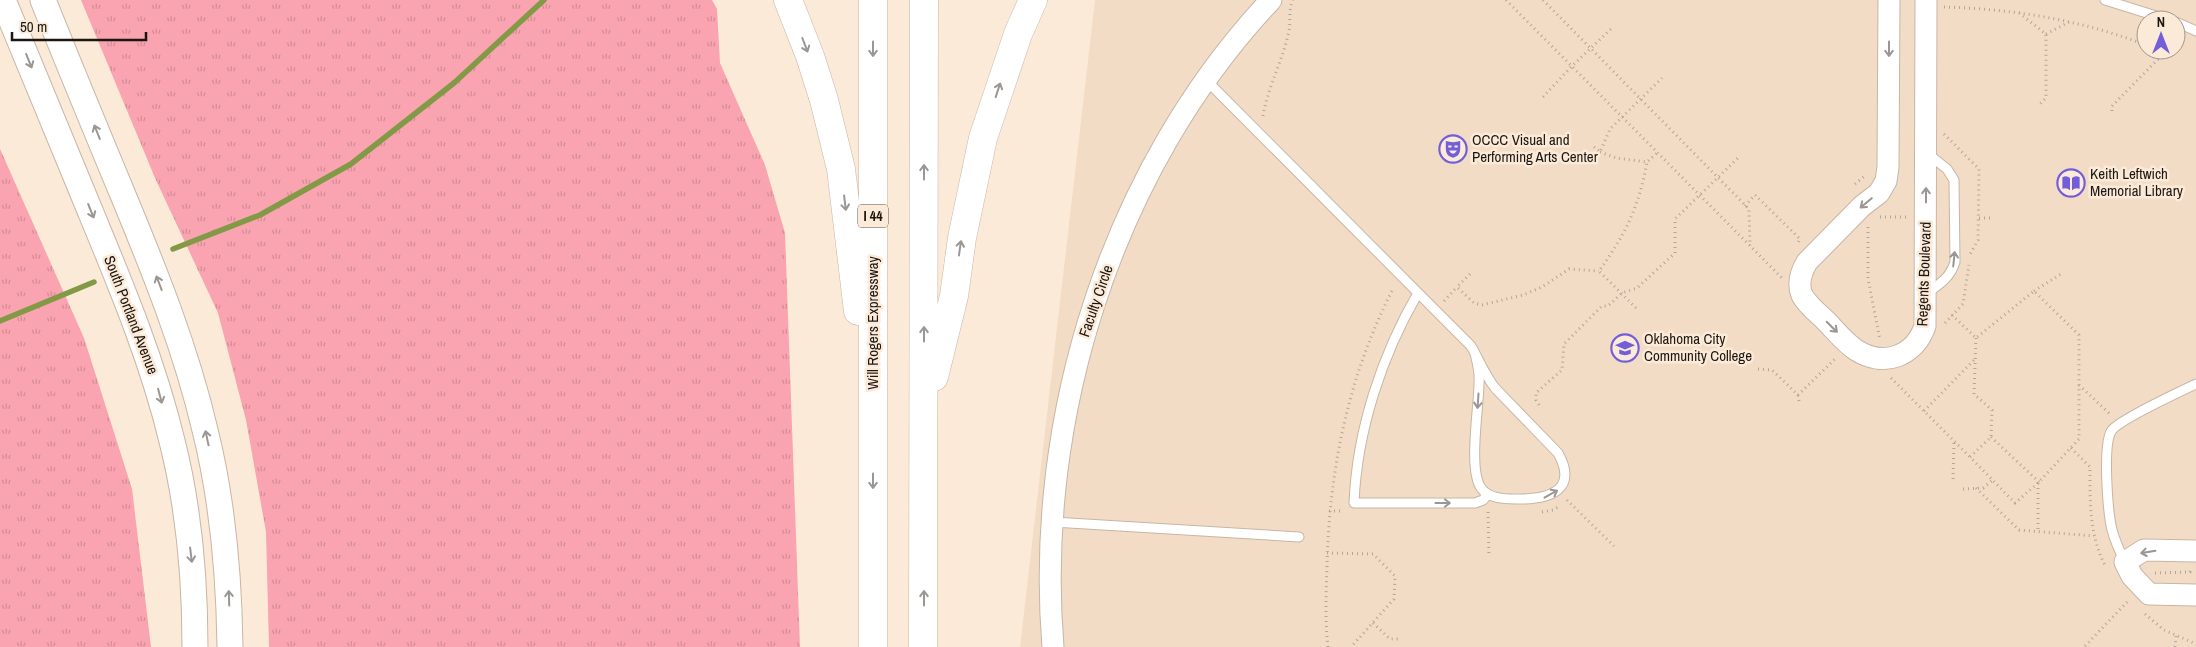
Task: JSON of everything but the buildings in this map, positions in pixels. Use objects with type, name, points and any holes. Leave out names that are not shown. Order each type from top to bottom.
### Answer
[{"type":"highway","points":[[788,0],[810,56],[824,100],[841,170],[874,432]]},
{"type":"highway","name":"Will Rogers Expressway","points":[[873,0],[873,647]]},
{"type":"highway","points":[[924,0],[924,647]]},
{"type":"highway","points":[[924,418],[954,296],[962,238],[983,138],[1005,68],[1033,0]]},
{"type":"main road","name":"South Portland Avenue","points":[[3,0],[114,268],[157,384],[173,442],[184,502],[193,567],[195,647]]},
{"type":"main road","points":[[43,0],[148,254],[189,370],[205,430],[218,493],[228,560],[230,647]]},
{"type":"street","name":"Faculty Circle","points":[[1053,647],[1051,589],[1053,522],[1059,460],[1069,397],[1083,338],[1102,280],[1145,179],[1177,123],[1206,80],[1249,23],[1270,0]]},
{"type":"street","name":"Regents Boulevard","points":[[1889,0],[1888,167],[1886,181],[1879,193],[1862,206],[1807,262],[1801,272],[1800,284],[1802,295],[1809,304],[1854,349],[1866,356],[1883,358],[1897,356],[1909,351],[1917,343],[1925,326],[1926,152],[1933,4]]},
{"type":"street","points":[[2193,557],[2144,550],[2125,562],[2132,576],[2149,594],[2196,594]]},
{"type":"lane","points":[[2105,0],[2137,10]]},
{"type":"lane","points":[[1206,80],[1418,293],[1475,353],[1495,388],[1558,452],[1564,467],[1562,484],[1553,494],[1546,497],[1503,499],[1488,494],[1478,482],[1475,468],[1480,380],[1475,353]]},
{"type":"lane","points":[[1925,295],[1947,279],[1952,272],[1955,262],[1954,180],[1947,170],[1926,152]]},
{"type":"lane","points":[[1418,293],[1397,333],[1381,374],[1366,424],[1354,482],[1354,502],[1475,503],[1483,500],[1488,494]]},
{"type":"lane","points":[[2125,562],[2112,532],[2109,510],[2107,478],[2108,439],[2110,432],[2124,421],[2196,384]]},
{"type":"lane","points":[[1053,522],[1299,537]]},
{"type":"path","points":[[1264,116],[1269,89],[1289,30],[1289,14],[1293,0]]},
{"type":"path","points":[[1506,0],[1784,280]]},
{"type":"path","points":[[1544,0],[1749,209],[1750,246]]},
{"type":"path","points":[[1933,4],[2019,12],[2069,21],[2136,42]]},
{"type":"path","points":[[2019,12],[2046,34]]},
{"type":"path","points":[[2046,34],[2069,21]]},
{"type":"path","points":[[1544,97],[1572,66],[1612,28]]},
{"type":"path","points":[[2039,105],[2046,98],[2046,34]]},
{"type":"path","points":[[2112,111],[2112,106],[2157,60]]},
{"type":"path","points":[[1600,152],[1610,129],[1662,78]]},
{"type":"path","points":[[1594,147],[1600,152],[1616,158],[1647,162]]},
{"type":"path","points":[[1599,271],[1618,245],[1632,217],[1640,196],[1647,162],[1657,153]]},
{"type":"path","points":[[1539,405],[1536,400],[1536,392],[1562,370],[1564,344],[1602,306],[1608,306],[1622,293],[1637,288],[1675,253],[1675,219],[1739,157]]},
{"type":"path","points":[[1856,184],[1868,173]]},
{"type":"path","points":[[1746,206],[1755,195],[1800,239]]},
{"type":"path","points":[[1878,217],[1914,217]]},
{"type":"path","points":[[1978,218],[1990,218]]},
{"type":"path","points":[[1868,226],[1868,279],[1881,346]]},
{"type":"path","points":[[1457,287],[1474,303],[1482,305],[1523,295],[1542,287],[1569,269],[1599,271],[1636,308]]},
{"type":"path","points":[[1435,311],[1470,274]]},
{"type":"path","points":[[1970,457],[1991,437],[1992,410],[1974,394],[1976,338],[2034,291],[2061,274]]},
{"type":"path","points":[[1886,372],[2015,503],[2079,439],[2078,335],[2034,291]]},
{"type":"path","points":[[1952,315],[1976,338]]},
{"type":"path","points":[[1798,401],[1798,395],[1838,356]]},
{"type":"path","points":[[1924,410],[1975,359]]},
{"type":"path","points":[[1758,369],[1772,370],[1798,395]]},
{"type":"path","points":[[2079,384],[2110,415]]},
{"type":"path","points":[[1991,437],[2038,482],[2038,531]]},
{"type":"path","points":[[1953,479],[1954,441]]},
{"type":"path","points":[[1962,489],[1983,488],[1992,480]]},
{"type":"path","points":[[1976,488],[2019,530],[2094,536]]},
{"type":"path","points":[[1567,500],[1614,546]]},
{"type":"path","points":[[1488,512],[1489,557]]},
{"type":"path","points":[[1327,553],[1373,554],[1395,576],[1394,599],[1351,647]]},
{"type":"path","points":[[2150,580],[2156,572],[2190,572],[2193,557]]},
{"type":"path","points":[[2085,646],[2130,598]]},
{"type":"path","points":[[1373,623],[1390,639],[1400,639]]},
{"type":"path","points":[[2175,647],[2176,636]]},
{"type":"shaded area","name":"Oklahoma City Community College","points":[[1095,0],[2196,0],[2196,647],[1020,647]]},
{"type":"green space","points":[[81,0],[712,0],[717,9],[720,63],[765,165],[785,233],[800,647],[269,647],[266,532],[246,420],[218,313],[155,178]]},
{"type":"green space","points":[[0,149],[84,338],[132,489],[151,647],[0,647]]},
{"type":"waterway","points":[[173,249],[260,215],[351,164],[454,83],[544,0]]},
{"type":"waterway","points":[[0,321],[94,282]]},
{"type":"place","name":"OCCC Visual and Performing Arts Center","points":[[1453,149]]},
{"type":"place","name":"Keith Leftwich Memorial Library","points":[[2071,183]]},
{"type":"place","name":"Oklahoma City Community College","points":[[1625,348]]}]
